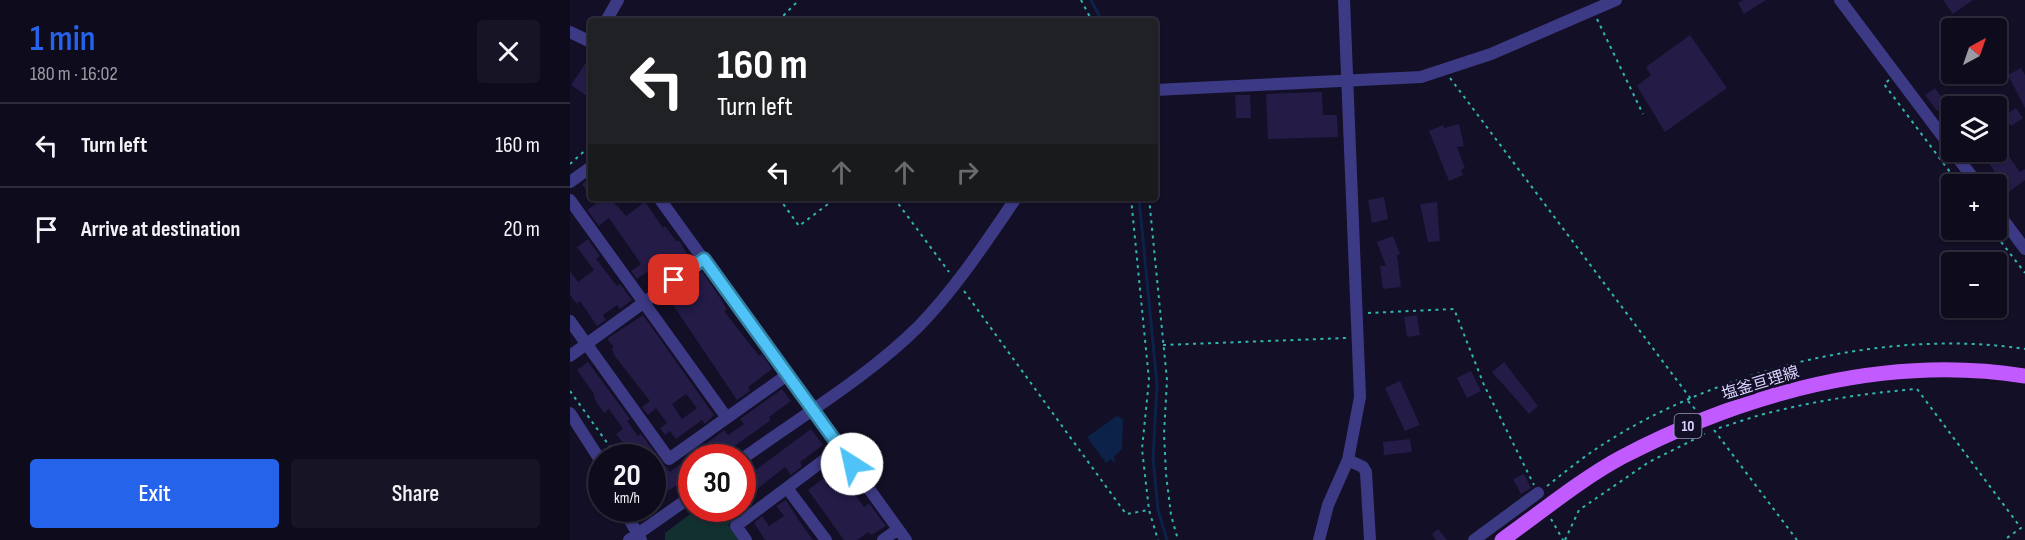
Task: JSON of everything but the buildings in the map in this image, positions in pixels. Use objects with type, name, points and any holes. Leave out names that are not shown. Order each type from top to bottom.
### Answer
[{"type":"main road","name":"塩釜亘理線","points":[[1503,540],[1620,458],[1703,419],[1757,399],[1833,381],[1898,372],[1996,371],[2025,376]]},
{"type":"street","points":[[608,18],[618,0]]},
{"type":"street","points":[[1318,540],[1328,505],[1348,460],[1360,397],[1344,0]]},
{"type":"street","points":[[1158,90],[1421,77],[1491,54],[1616,0]]},
{"type":"street","points":[[1840,0],[1941,135]]},
{"type":"street","points":[[570,32],[588,41]]},
{"type":"street","points":[[1961,162],[1970,174]]},
{"type":"street","points":[[570,182],[588,169]]},
{"type":"street","points":[[570,200],[645,301],[727,418]]},
{"type":"street","points":[[661,201],[906,540]]},
{"type":"street","points":[[756,449],[903,341],[957,282],[1014,201]]},
{"type":"street","points":[[2007,225],[2025,249]]},
{"type":"street","points":[[570,356],[704,259]]},
{"type":"street","points":[[570,321],[669,459],[788,375]]},
{"type":"street","points":[[570,413],[590,444]]},
{"type":"street","points":[[746,540],[736,526],[840,448]]},
{"type":"street","points":[[1348,460],[1363,467],[1366,472],[1370,540]]},
{"type":"street","points":[[787,488],[826,540]]},
{"type":"street","points":[[1474,540],[1538,493]]},
{"type":"street","points":[[628,522],[635,539],[678,507]]},
{"type":"street","points":[[883,540],[898,529]]},
{"type":"path","points":[[781,18],[799,0]]},
{"type":"path","points":[[1081,0],[1090,18]]},
{"type":"path","points":[[1592,10],[1643,114]]},
{"type":"path","points":[[1444,70],[1691,399]]},
{"type":"path","points":[[1896,75],[1884,84],[1952,174]]},
{"type":"path","points":[[570,164],[588,148]]},
{"type":"path","points":[[781,201],[799,226],[832,201]]},
{"type":"path","points":[[896,201],[1126,514],[1149,510]]},
{"type":"path","points":[[1131,201],[1149,380],[1142,449],[1149,510],[1158,540]]},
{"type":"path","points":[[1149,201],[1167,380],[1166,474],[1171,515],[1178,540]]},
{"type":"path","points":[[2000,240],[2025,273]]},
{"type":"path","points":[[1357,314],[1454,309],[1485,385],[1538,493],[1602,445],[1691,399],[1749,377],[1816,359],[1878,348],[1942,344],[2025,349]]},
{"type":"path","points":[[1163,345],[1358,338]]},
{"type":"path","points":[[1564,540],[1579,510],[1649,462],[1714,430],[1769,412],[1814,402],[1857,394],[1917,389],[2020,528],[2004,540]]},
{"type":"path","points":[[570,391],[608,444]]},
{"type":"path","points":[[1714,430],[1797,540]]},
{"type":"path","points":[[1546,509],[1564,540]]},
{"type":"green space","points":[[680,522],[733,522],[728,525],[739,540],[665,540],[665,533]]},
{"type":"water","points":[[1117,416],[1123,419],[1122,449],[1114,457],[1115,464],[1111,459],[1106,463],[1087,437]]},
{"type":"waterway","points":[[1091,0],[1100,18]]},
{"type":"waterway","points":[[1139,201],[1157,385],[1153,458],[1158,510],[1167,540]]},
{"type":"route","points":[[674,280],[704,259],[852,464]]}]
